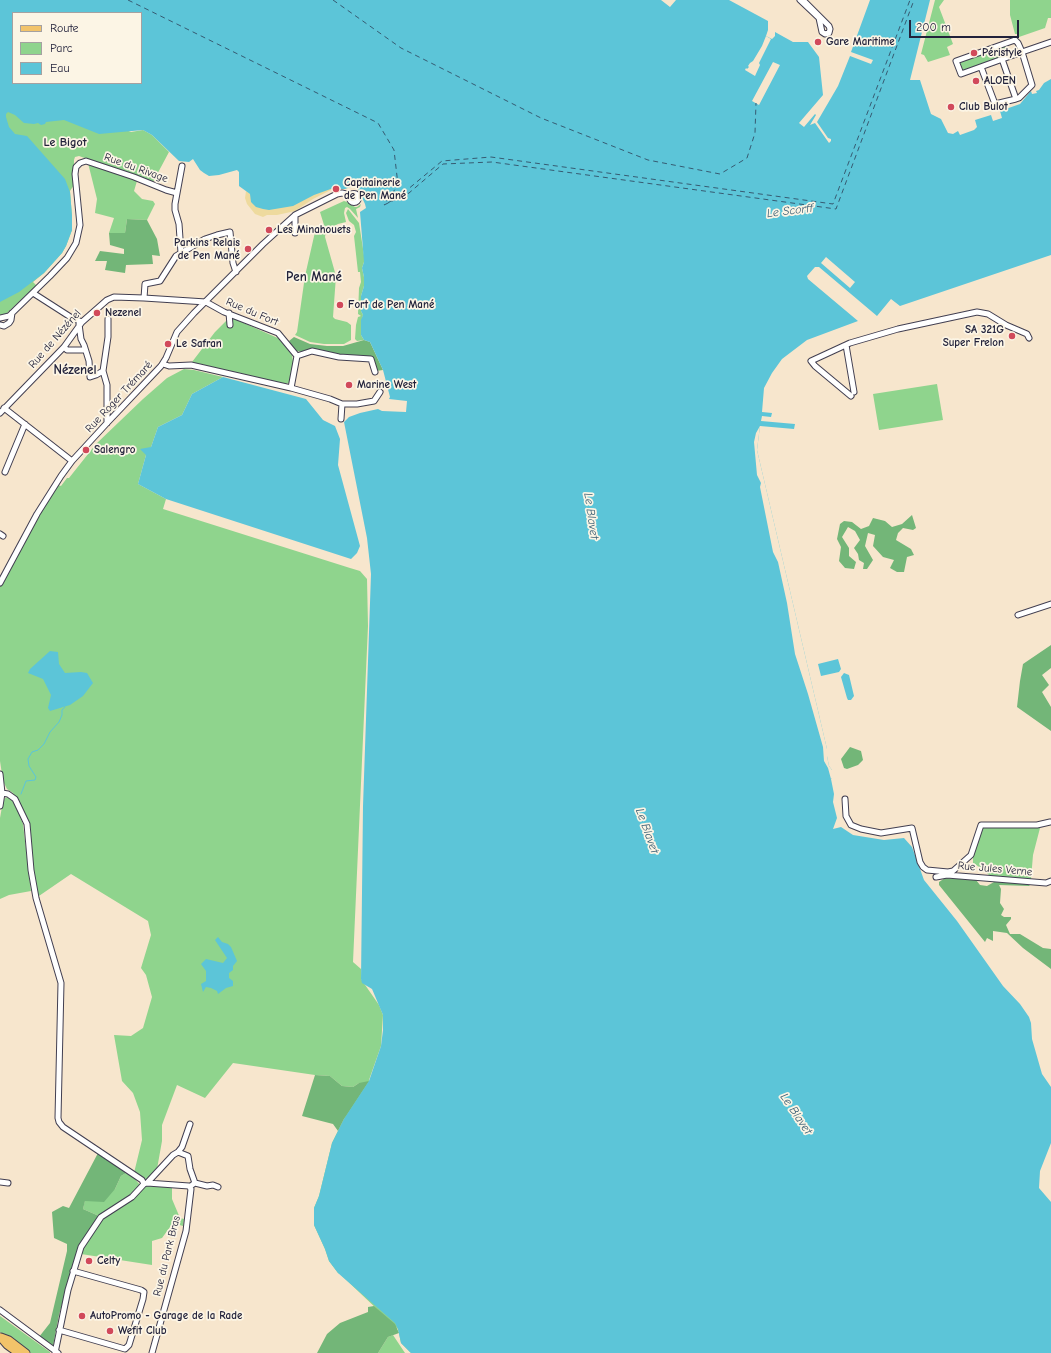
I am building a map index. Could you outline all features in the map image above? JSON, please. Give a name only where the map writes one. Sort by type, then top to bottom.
[{"type":"main road","points":[[0,1337],[7,1345],[18,1353]]},
{"type":"main road","points":[[0,1337],[9,1340],[26,1353]]},
{"type":"street","points":[[800,0],[819,18],[822,32],[825,34],[829,33],[829,26],[803,0]]},
{"type":"street","points":[[981,67],[994,104],[1019,98],[1032,85],[1022,52],[1015,40],[956,61],[961,74],[1002,59],[1022,52],[1051,42]]},
{"type":"street","points":[[1002,59],[1016,99]]},
{"type":"street","name":"Rue du Rivage","points":[[12,312],[33,294],[67,258],[76,242],[80,225],[75,174],[76,167],[80,163],[86,161],[177,193]]},
{"type":"street","points":[[182,166],[175,210],[179,224],[182,253]]},
{"type":"street","name":"Rue Roger Trémaré","points":[[0,583],[48,496],[72,461],[162,364],[177,332],[284,224],[295,215],[342,192],[350,195]]},
{"type":"street","points":[[295,215],[295,233]]},
{"type":"street","points":[[144,298],[145,284],[160,281],[176,256],[205,239],[230,232],[236,272]]},
{"type":"street","points":[[33,294],[80,323],[81,339],[89,361],[90,377],[103,371]]},
{"type":"street","name":"Rue de Nézénel","points":[[0,413],[64,347],[80,323],[107,300],[114,297],[206,302]]},
{"type":"street","name":"Rue du Fort","points":[[206,302],[278,333],[297,356]]},
{"type":"street","points":[[0,318],[8,316],[12,312]]},
{"type":"street","points":[[0,325],[4,326],[9,323],[12,312]]},
{"type":"street","points":[[846,345],[852,394],[810,361],[846,345],[898,329],[977,312],[988,314],[1006,325],[1027,334],[1029,338]]},
{"type":"street","points":[[229,313],[230,325]]},
{"type":"street","points":[[107,423],[107,384],[103,371],[108,337],[108,319]]},
{"type":"street","points":[[64,347],[67,350],[85,350]]},
{"type":"street","points":[[292,388],[297,356],[312,351],[339,357],[371,359],[375,372]]},
{"type":"street","points":[[162,364],[169,366],[191,366],[292,388],[342,404],[357,404],[374,401],[380,392]]},
{"type":"street","points":[[341,419],[342,404]]},
{"type":"street","points":[[4,408],[72,461]]},
{"type":"street","points":[[5,472],[25,424]]},
{"type":"street","points":[[1018,615],[1051,604]]},
{"type":"street","points":[[0,774],[2,793],[0,806]]},
{"type":"street","points":[[2,793],[8,794],[15,799],[27,824],[31,870],[36,898],[61,983],[59,1122],[63,1127],[142,1180],[145,1184],[213,1185],[218,1187]]},
{"type":"street","points":[[845,799],[846,816],[851,825],[861,829],[881,833],[912,828],[920,862],[926,870],[952,871],[972,855],[980,824],[1037,825],[1050,822]]},
{"type":"street","name":"Rue Jules Verne","points":[[936,877],[947,875],[1046,883],[1051,881]]},
{"type":"street","points":[[0,1310],[55,1352],[73,1271],[82,1247],[101,1217],[132,1197],[178,1152],[182,1147],[190,1124]]},
{"type":"street","name":"Rue du Park Bras","points":[[152,1353],[186,1231],[191,1194],[192,1185],[188,1156],[178,1152]]},
{"type":"street","points":[[0,1182],[8,1183]]},
{"type":"street","points":[[59,1330],[125,1350],[129,1345],[143,1299],[144,1292],[141,1290],[73,1271]]},
{"type":"street","points":[[0,1337],[5,1348],[14,1353]]},
{"type":"street","points":[[0,1337],[22,1353]]},
{"type":"green space","points":[[935,0],[944,0],[939,7],[953,44],[947,47],[950,55],[928,62],[924,55],[921,54]]},
{"type":"green space","points":[[1010,0],[1051,0],[1051,18],[1048,18],[1045,28],[1019,37],[1015,34],[1010,15]]},
{"type":"green space","points":[[1006,45],[1009,54],[962,71],[958,62]]},
{"type":"green space","points":[[12,83],[15,84],[131,132],[143,130],[152,135],[169,152],[153,182],[79,156],[75,157],[74,185],[70,191],[72,230],[66,246],[62,253],[44,273],[33,282],[37,286],[6,314],[0,316],[0,89]]},
{"type":"green space","points":[[88,163],[137,181],[134,191],[142,199],[153,201],[155,204],[147,220],[127,219],[125,233],[109,233],[114,218],[95,213],[97,199]]},
{"type":"green space","points":[[344,201],[355,207],[361,204],[360,207],[356,209],[358,218],[350,209],[347,207],[345,208],[344,213],[346,222],[326,230],[325,237],[336,276],[333,317],[351,325],[351,340],[344,344],[310,342],[295,335],[297,332],[305,276],[315,232],[324,225],[320,212]]},
{"type":"green space","points":[[348,209],[359,223],[364,255],[362,268],[364,286],[361,296],[361,311],[363,315],[361,335],[364,340],[357,341],[355,339],[356,325],[358,317],[361,316],[358,314],[359,288],[361,282],[360,272],[358,272],[354,236],[356,232],[354,225],[349,221],[346,213]]},
{"type":"green space","points":[[127,219],[147,220],[157,239],[160,256],[152,255],[153,264],[126,265],[125,273],[105,270],[107,261],[95,261],[100,251],[124,254],[124,249],[110,245],[109,233],[125,233]]},
{"type":"green space","points":[[230,317],[280,339],[292,355],[294,368],[291,381],[289,383],[285,384],[192,362],[215,332]]},
{"type":"green space","points":[[294,337],[310,344],[327,346],[343,346],[364,340],[370,342],[383,370],[376,371],[372,358],[295,351],[289,341]]},
{"type":"green space","points":[[184,369],[223,377],[192,394],[182,415],[158,427],[151,447],[146,455],[138,484],[166,499],[163,509],[360,571],[367,579],[368,626],[353,962],[361,969],[361,979],[379,1005],[383,1015],[381,1046],[369,1080],[411,1353],[401,1343],[398,1329],[338,1273],[329,1261],[314,1225],[314,1208],[319,1196],[332,1143],[359,1083],[353,1087],[342,1086],[330,1076],[233,1063],[205,1098],[177,1085],[162,1125],[162,1141],[157,1169],[147,1180],[134,1173],[142,1140],[140,1112],[133,1093],[122,1081],[114,1035],[131,1036],[143,1028],[152,997],[146,975],[141,968],[151,935],[148,921],[71,874],[36,898],[27,824],[13,793],[7,789],[3,781],[0,761],[0,586],[58,485],[61,486],[67,478],[69,478],[96,444],[143,399],[167,378]]},
{"type":"green space","points":[[937,384],[943,420],[879,430],[873,394]]},
{"type":"green space","points":[[912,515],[916,528],[913,530],[903,528],[898,533],[896,540],[911,549],[914,555],[907,557],[904,572],[897,572],[890,568],[894,560],[883,557],[873,546],[875,535],[868,533],[865,546],[873,560],[867,569],[863,569],[864,563],[859,560],[858,554],[854,548],[860,540],[855,531],[848,527],[842,537],[849,548],[849,556],[856,562],[854,569],[845,568],[839,561],[841,547],[837,539],[840,524],[844,521],[852,522],[861,529],[869,526],[873,518],[885,521],[892,527],[902,524]]},
{"type":"green space","points":[[1051,645],[1051,668],[1042,675],[1049,685],[1042,692],[1051,707],[1051,731],[1017,707],[1023,664]]},
{"type":"green space","points":[[850,747],[861,751],[863,760],[858,765],[847,769],[844,768],[841,759]]},
{"type":"green space","points":[[9,797],[14,801],[23,824],[31,891],[9,895],[0,899],[0,818],[3,801],[5,798]]},
{"type":"green space","points":[[981,826],[1040,828],[1033,855],[1031,879],[990,876],[973,863],[973,856]]},
{"type":"green space","points":[[945,878],[976,880],[980,885],[987,886],[994,882],[1027,883],[1030,886],[999,885],[1001,889],[1000,903],[1004,909],[1001,915],[1004,917],[1011,917],[1006,925],[1010,934],[1020,934],[1043,948],[1051,949],[1051,969],[1023,948],[1007,933],[993,931],[993,941],[987,938],[985,942],[939,885],[939,882]]},
{"type":"green space","points":[[315,1075],[330,1076],[342,1086],[353,1087],[359,1083],[369,1081],[344,1119],[338,1131],[333,1124],[302,1116]]},
{"type":"green space","points":[[98,1153],[126,1173],[121,1176],[115,1189],[104,1202],[85,1201],[83,1209],[99,1216],[82,1243],[71,1271],[59,1315],[53,1346],[39,1337],[50,1323],[67,1251],[67,1244],[54,1238],[52,1212],[63,1206],[69,1208]]},
{"type":"green space","points":[[126,1173],[135,1179],[140,1185],[129,1197],[99,1216],[83,1209],[85,1200],[115,1189],[121,1176]]},
{"type":"green space","points":[[145,1186],[172,1187],[172,1199],[180,1218],[184,1219],[183,1226],[173,1223],[162,1238],[152,1241],[152,1265],[81,1254],[85,1245],[102,1219],[124,1206]]},
{"type":"green space","points":[[374,1306],[395,1324],[399,1333],[388,1337],[378,1353],[317,1353],[327,1334],[340,1323],[368,1312],[368,1307]]},
{"type":"green space","points":[[0,1316],[50,1353],[31,1353],[0,1332]]},
{"type":"green space","points":[[393,1335],[405,1353],[378,1353],[388,1337]]},
{"type":"sand","points":[[356,185],[345,189],[341,189],[339,186],[313,199],[295,211],[277,215],[267,215],[263,217],[255,214],[247,204],[245,198],[246,191],[253,196],[315,186]]},
{"type":"water","points":[[0,0],[661,0],[670,7],[676,0],[729,0],[768,21],[766,36],[772,39],[775,36],[775,32],[793,42],[808,42],[819,57],[823,95],[799,123],[804,127],[815,114],[816,115],[810,125],[815,123],[829,143],[831,139],[828,138],[817,122],[838,86],[850,56],[871,64],[873,60],[851,52],[870,0],[930,0],[910,80],[920,80],[931,114],[941,119],[948,133],[953,134],[958,131],[960,135],[974,130],[977,127],[975,120],[991,115],[993,121],[1002,118],[1000,111],[1020,104],[1031,91],[1032,94],[1037,93],[1036,91],[1039,90],[1044,83],[1051,79],[1051,255],[900,306],[891,299],[877,316],[819,267],[815,267],[807,276],[808,279],[858,321],[807,340],[782,359],[764,388],[762,412],[772,413],[771,417],[762,416],[761,421],[795,424],[794,429],[760,426],[757,450],[827,749],[829,766],[832,770],[831,779],[834,794],[833,802],[837,818],[833,829],[841,827],[853,835],[884,840],[904,838],[912,847],[924,880],[957,921],[1003,986],[1020,1004],[1029,1017],[1031,1023],[1032,1039],[1042,1074],[1051,1087],[1051,1143],[1040,1171],[1039,1188],[1051,1202],[1051,1353],[411,1353],[401,1343],[395,1323],[338,1273],[329,1261],[314,1225],[314,1208],[319,1196],[332,1143],[344,1119],[369,1081],[381,1046],[383,1030],[383,1015],[372,989],[362,983],[361,979],[363,806],[371,574],[367,538],[344,422],[349,417],[378,409],[382,411],[406,412],[407,401],[389,399],[390,397],[383,370],[370,342],[364,340],[361,335],[361,320],[363,315],[361,311],[361,296],[364,286],[362,268],[364,262],[360,212],[366,208],[365,204],[356,185],[345,189],[341,189],[339,186],[314,195],[293,206],[269,210],[263,209],[256,207],[251,202],[250,194],[239,186],[239,172],[237,170],[209,176],[200,170],[193,159],[189,162],[179,161],[152,135],[143,130],[99,134],[64,120],[46,122],[45,124],[41,125],[38,123],[24,123],[15,115],[8,112],[6,117],[9,127],[15,134],[27,136],[65,179],[70,192],[72,216],[72,230],[62,253],[44,273],[19,292],[0,302]]},
{"type":"water","points":[[223,377],[306,399],[323,420],[335,426],[340,439],[338,465],[360,546],[357,553],[351,559],[166,499],[138,484],[146,455],[140,449],[151,447],[158,427],[182,415],[192,394]]},
{"type":"water","points":[[50,651],[58,652],[59,664],[65,673],[87,673],[93,683],[83,696],[70,705],[50,711],[48,708],[51,695],[43,679],[28,673],[30,669]]},
{"type":"water","points":[[838,659],[841,669],[839,672],[821,676],[818,664]]},
{"type":"water","points":[[844,673],[849,675],[854,696],[851,700],[848,700],[847,698],[841,677]]},
{"type":"water","points":[[218,937],[222,942],[231,947],[237,961],[233,966],[233,970],[229,973],[229,978],[233,981],[233,986],[226,988],[218,994],[217,991],[206,987],[203,992],[201,984],[206,981],[206,971],[201,964],[206,959],[223,963],[227,958],[215,940]]},
{"type":"pier","points":[[766,36],[771,39],[759,63],[760,65],[755,76],[745,70],[753,61]]},
{"type":"pier","points":[[773,62],[780,65],[759,105],[752,101]]},
{"type":"pier","points":[[826,257],[855,282],[850,288],[821,263]]},
{"type":"pier","points":[[760,426],[757,450],[827,749],[829,766],[832,770],[831,779],[824,761],[823,747],[795,654],[787,603],[778,562],[773,552],[760,487],[761,483],[757,475],[754,442],[756,433]]},
{"type":"waterway","points":[[21,794],[26,781],[35,780],[36,777],[29,766],[28,759],[32,752],[38,750],[44,744],[50,732],[59,722],[62,715],[62,710],[65,707]]},
{"type":"ferry route","points":[[128,0],[378,123],[394,150],[398,185],[384,205],[409,193],[443,164],[492,162],[836,209],[914,0]]},
{"type":"ferry route","points":[[333,0],[401,48],[541,118],[648,160],[720,174],[747,158],[755,133],[756,103]]},
{"type":"ferry route","points":[[388,203],[407,190],[442,161],[491,157],[833,204],[910,0]]},
{"type":"place","name":"Gare Maritime","points":[[818,42]]},
{"type":"place","name":"Péristyle","points":[[974,53]]},
{"type":"place","name":"ALOEN","points":[[976,81]]},
{"type":"place","name":"Club Bulot","points":[[951,107]]},
{"type":"place","name":"Capitainerie de Pen Mané","points":[[336,189]]},
{"type":"place","name":"Les Minahouets","points":[[269,230]]},
{"type":"place","name":"Parkins Relais de Pen Mané","points":[[248,249]]},
{"type":"place","name":"Fort de Pen Mané","points":[[340,305]]},
{"type":"place","name":"Nezenel","points":[[97,313]]},
{"type":"place","name":"SA 321G Super Frelon","points":[[1012,336]]},
{"type":"place","name":"Le Safran","points":[[168,344]]},
{"type":"place","name":"Marine West","points":[[349,385]]},
{"type":"place","name":"Salengro","points":[[86,450]]},
{"type":"place","name":"Celty","points":[[89,1261]]},
{"type":"place","name":"AutoPromo - Garage de la Rade","points":[[82,1316]]},
{"type":"place","name":"Wefit Club","points":[[110,1331]]},
{"type":"district","name":"Le Bigot","points":[[65,143]]},
{"type":"district","name":"Pen Mané","points":[[314,277]]},
{"type":"district","name":"Nézenel","points":[[75,370]]},
{"type":"water label","name":"Le Scorff","points":[[790,211]]},
{"type":"water label","name":"Le Blavet","points":[[591,516]]},
{"type":"water label","name":"Le Blavet","points":[[647,831]]},
{"type":"water label","name":"Le Blavet","points":[[796,1114]]}]
